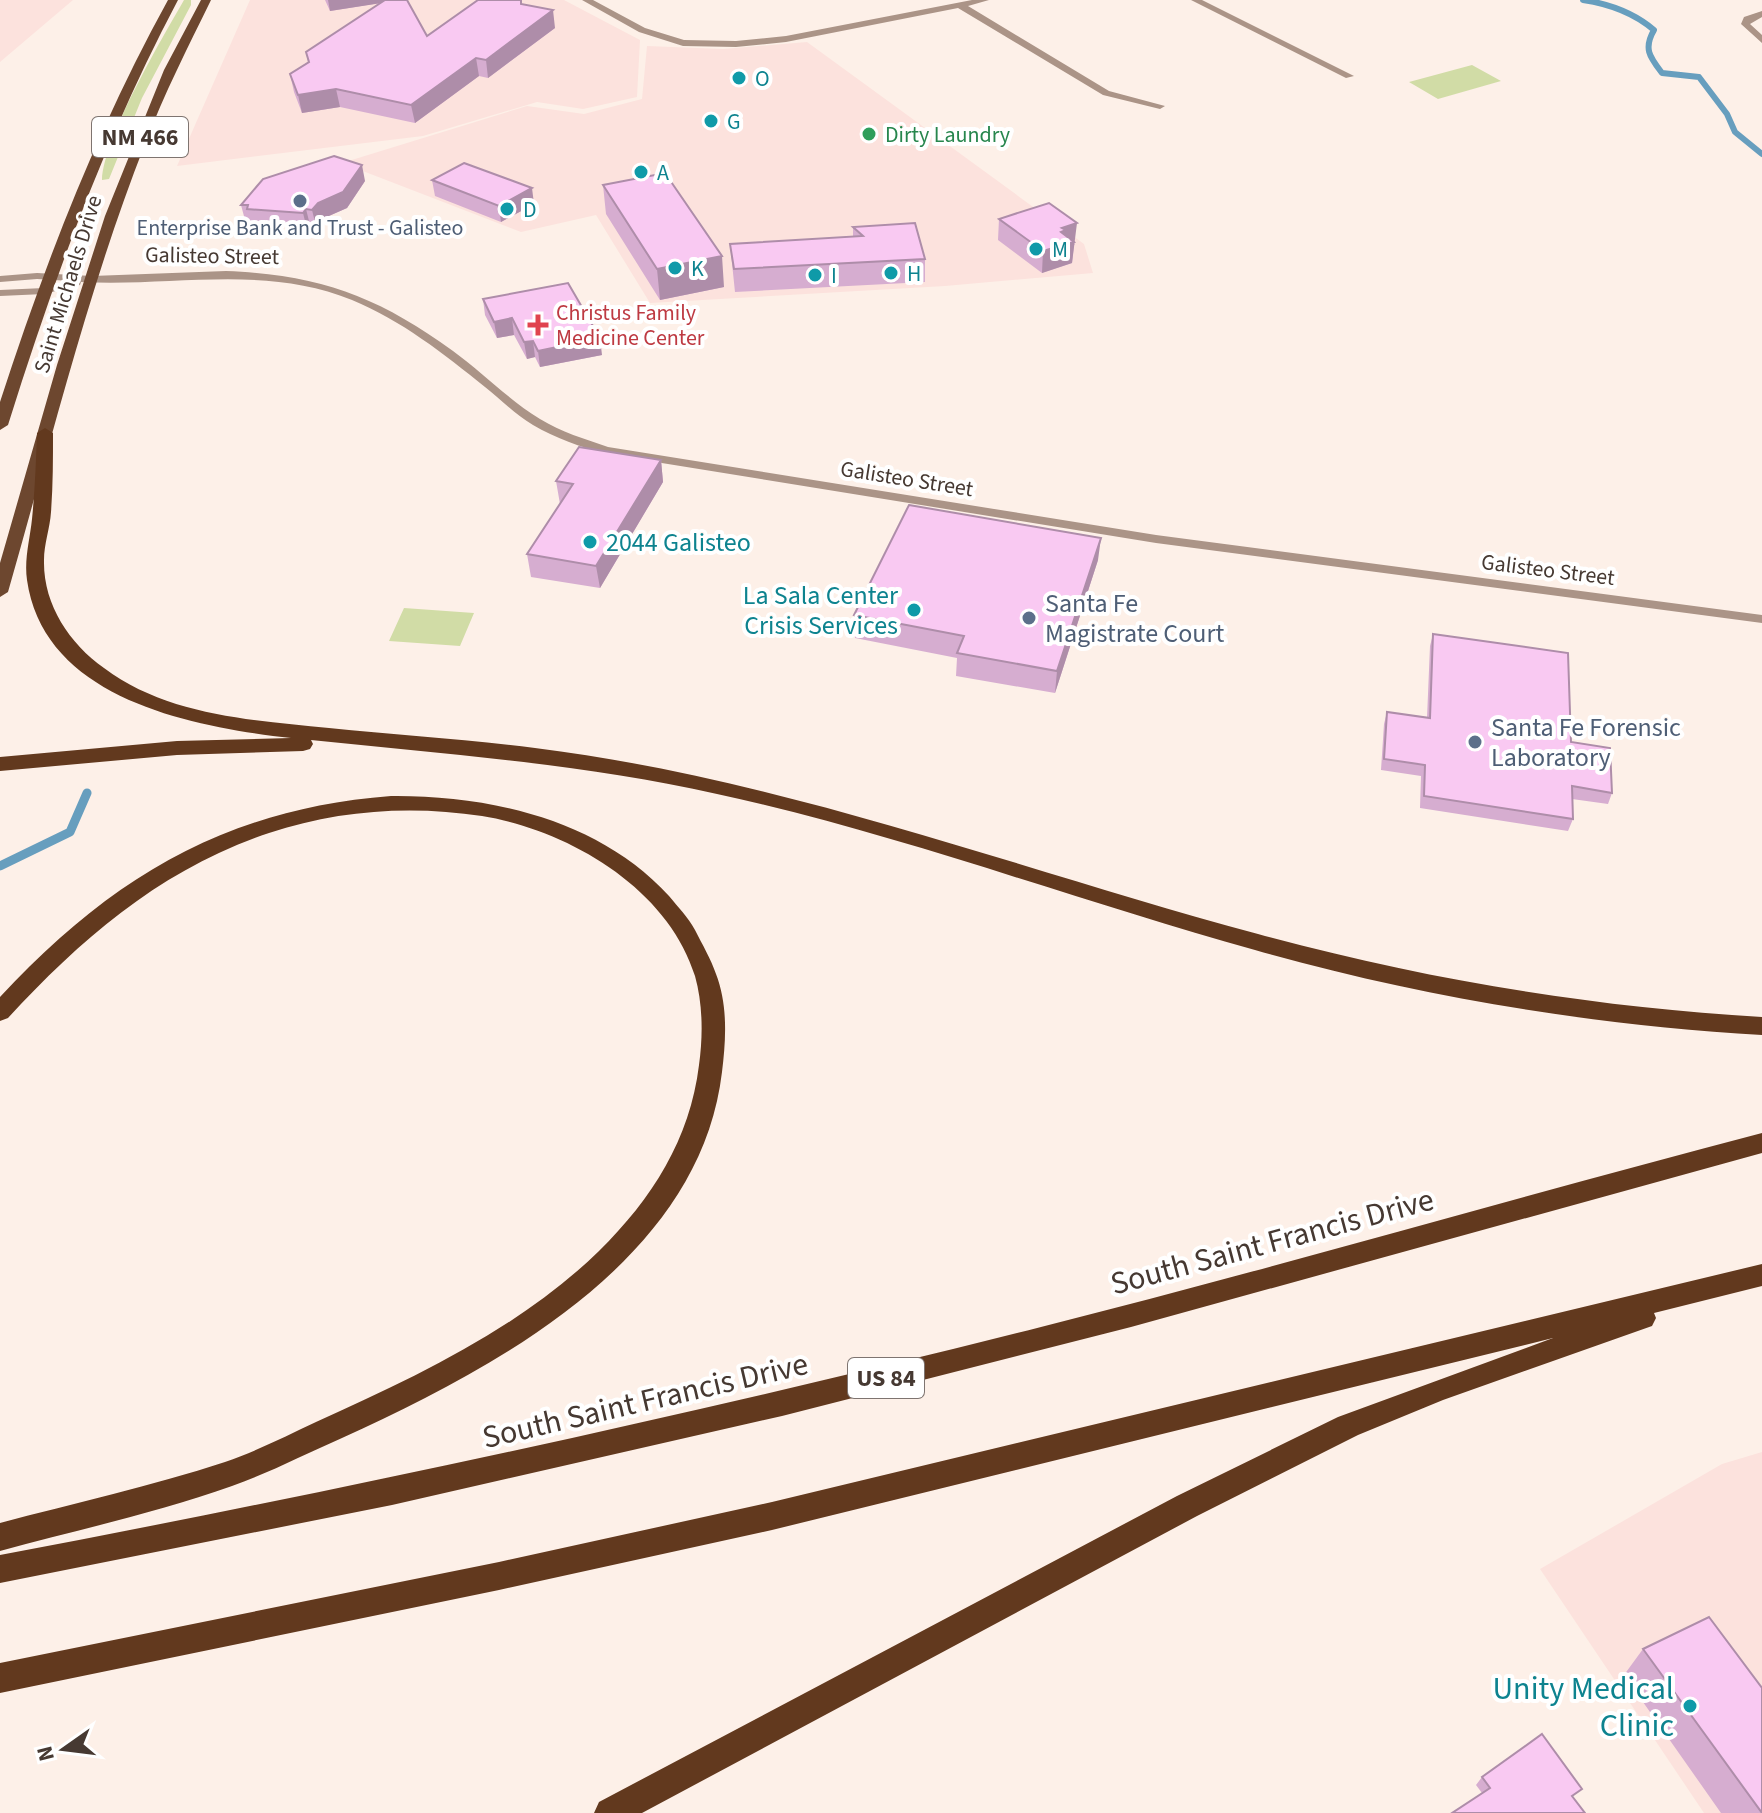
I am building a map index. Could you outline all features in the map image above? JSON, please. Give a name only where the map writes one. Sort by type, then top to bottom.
[{"type":"highway","points":[[45,433],[41,525],[34,566],[44,609],[79,657],[103,677],[132,694],[197,716],[238,725],[570,758],[734,791],[818,811],[1254,942],[1411,982],[1604,1012],[1762,1026]]},
{"type":"highway","points":[[0,764],[226,745],[380,741]]},
{"type":"highway","points":[[0,1012],[48,960],[89,922],[174,865],[252,833],[301,818],[383,803],[426,803],[490,810],[559,829],[608,854],[655,891],[676,916],[706,973],[712,999],[716,1049],[704,1110],[693,1141],[662,1195],[590,1277],[535,1320],[449,1373],[380,1408],[234,1472],[139,1501],[0,1537]]},
{"type":"highway","name":"South Saint Francis Drive","points":[[0,1569],[336,1506],[706,1422],[1058,1335],[1762,1143]]},
{"type":"highway","points":[[0,1678],[499,1576],[772,1516],[1760,1276]]},
{"type":"highway","points":[[610,1813],[1187,1506],[1348,1426],[1438,1390],[1760,1276]]},
{"type":"main road","name":"Saint Michaels Drive","points":[[0,425],[78,193],[111,115],[173,0]]},
{"type":"main road","name":"Saint Michaels Drive","points":[[0,592],[111,212],[145,124],[206,0]]},
{"type":"street","points":[[586,0],[642,30],[683,43],[736,44],[786,39],[985,0]]},
{"type":"street","points":[[1195,0],[1349,76]]},
{"type":"street","points":[[960,5],[1106,93],[1160,106]]},
{"type":"street","points":[[1762,14],[1747,19],[1745,24],[1762,40]]},
{"type":"street","name":"Galisteo Street","points":[[0,293],[46,283],[89,279],[259,274],[292,278],[354,297],[387,312],[533,420],[585,444],[631,456],[1156,539],[1762,619]]},
{"type":"street","name":"Galisteo Street","points":[[0,279],[46,283]]},
{"type":"shaded area","points":[[0,0],[73,0],[0,62]]},
{"type":"shaded area","points":[[250,0],[564,0],[640,40],[637,97],[583,109],[537,102],[423,136],[177,166]]},
{"type":"shaded area","points":[[807,42],[1084,244],[1093,273],[945,286],[650,303],[596,215],[521,232],[342,163],[527,106],[584,114],[642,99],[647,46],[723,49]]},
{"type":"shaded area","points":[[1762,1452],[1762,1813],[1704,1813],[1540,1569],[1722,1464]]},
{"type":"green space","points":[[184,0],[191,0],[191,5],[142,98],[109,179],[102,180],[112,139],[148,63]]},
{"type":"green space","points":[[1472,65],[1501,81],[1438,99],[1409,82]]},
{"type":"green space","points":[[404,608],[474,613],[460,646],[389,641]]},
{"type":"building","points":[[385,0],[407,0],[427,36],[478,0],[521,0],[521,4],[553,10],[486,60],[476,58],[411,105],[336,89],[298,95],[290,74],[309,62],[306,52]]},
{"type":"building","points":[[334,156],[362,165],[343,192],[318,203],[312,210],[306,209],[303,213],[247,209],[248,205],[241,205],[263,179]]},
{"type":"building","points":[[464,163],[532,188],[499,206],[432,180]]},
{"type":"building","points":[[665,173],[722,256],[657,269],[603,185]]},
{"type":"building","points":[[1049,203],[1077,223],[1062,228],[1066,230],[1061,232],[1074,242],[1043,251],[999,219]]},
{"type":"building","points":[[915,223],[925,259],[734,269],[730,244],[863,236],[853,227]]},
{"type":"building","name":"Christus Family Medicine Center","points":[[568,283],[600,338],[538,351],[533,341],[524,342],[512,318],[494,322],[483,299]]},
{"type":"building","name":"2044 Galisteo","points":[[579,447],[661,460],[596,566],[527,554],[573,484],[556,481]]},
{"type":"building","points":[[909,505],[1101,538],[1057,671],[957,653],[964,636],[854,615]]},
{"type":"building","name":"Santa Fe Forensic Laboratory","points":[[1433,634],[1568,653],[1571,742],[1610,748],[1612,793],[1572,786],[1573,819],[1424,796],[1425,765],[1384,759],[1387,712],[1430,718]]},
{"type":"building","points":[[1709,1617],[1762,1688],[1762,1813],[1643,1649]]},
{"type":"building","points":[[1542,1734],[1582,1789],[1572,1796],[1585,1813],[1452,1813],[1490,1788],[1482,1777]]},
{"type":"waterway","points":[[1583,0],[1621,10],[1654,30],[1649,53],[1662,73],[1699,77],[1727,114],[1735,132],[1762,154]]},
{"type":"waterway","points":[[0,866],[70,832],[87,793]]},
{"type":"place","name":"O","points":[[739,78]]},
{"type":"place","name":"G","points":[[711,121]]},
{"type":"place","name":"Dirty Laundry","points":[[869,134]]},
{"type":"place","name":"A","points":[[641,172]]},
{"type":"place","name":"Enterprise Bank and Trust - Galisteo","points":[[300,201]]},
{"type":"place","name":"D","points":[[507,209]]},
{"type":"place","name":"M","points":[[1036,249]]},
{"type":"place","name":"K","points":[[675,268]]},
{"type":"place","name":"H","points":[[891,273]]},
{"type":"place","name":"I","points":[[815,275]]},
{"type":"place","name":"Christus Family Medicine Center","points":[[538,325]]},
{"type":"place","name":"2044 Galisteo","points":[[590,542]]},
{"type":"place","name":"La Sala Center Crisis Services","points":[[914,610]]},
{"type":"place","name":"Santa Fe Magistrate Court","points":[[1029,618]]},
{"type":"place","name":"Santa Fe Forensic Laboratory","points":[[1475,742]]},
{"type":"place","name":"Unity Medical Clinic","points":[[1690,1706]]}]
